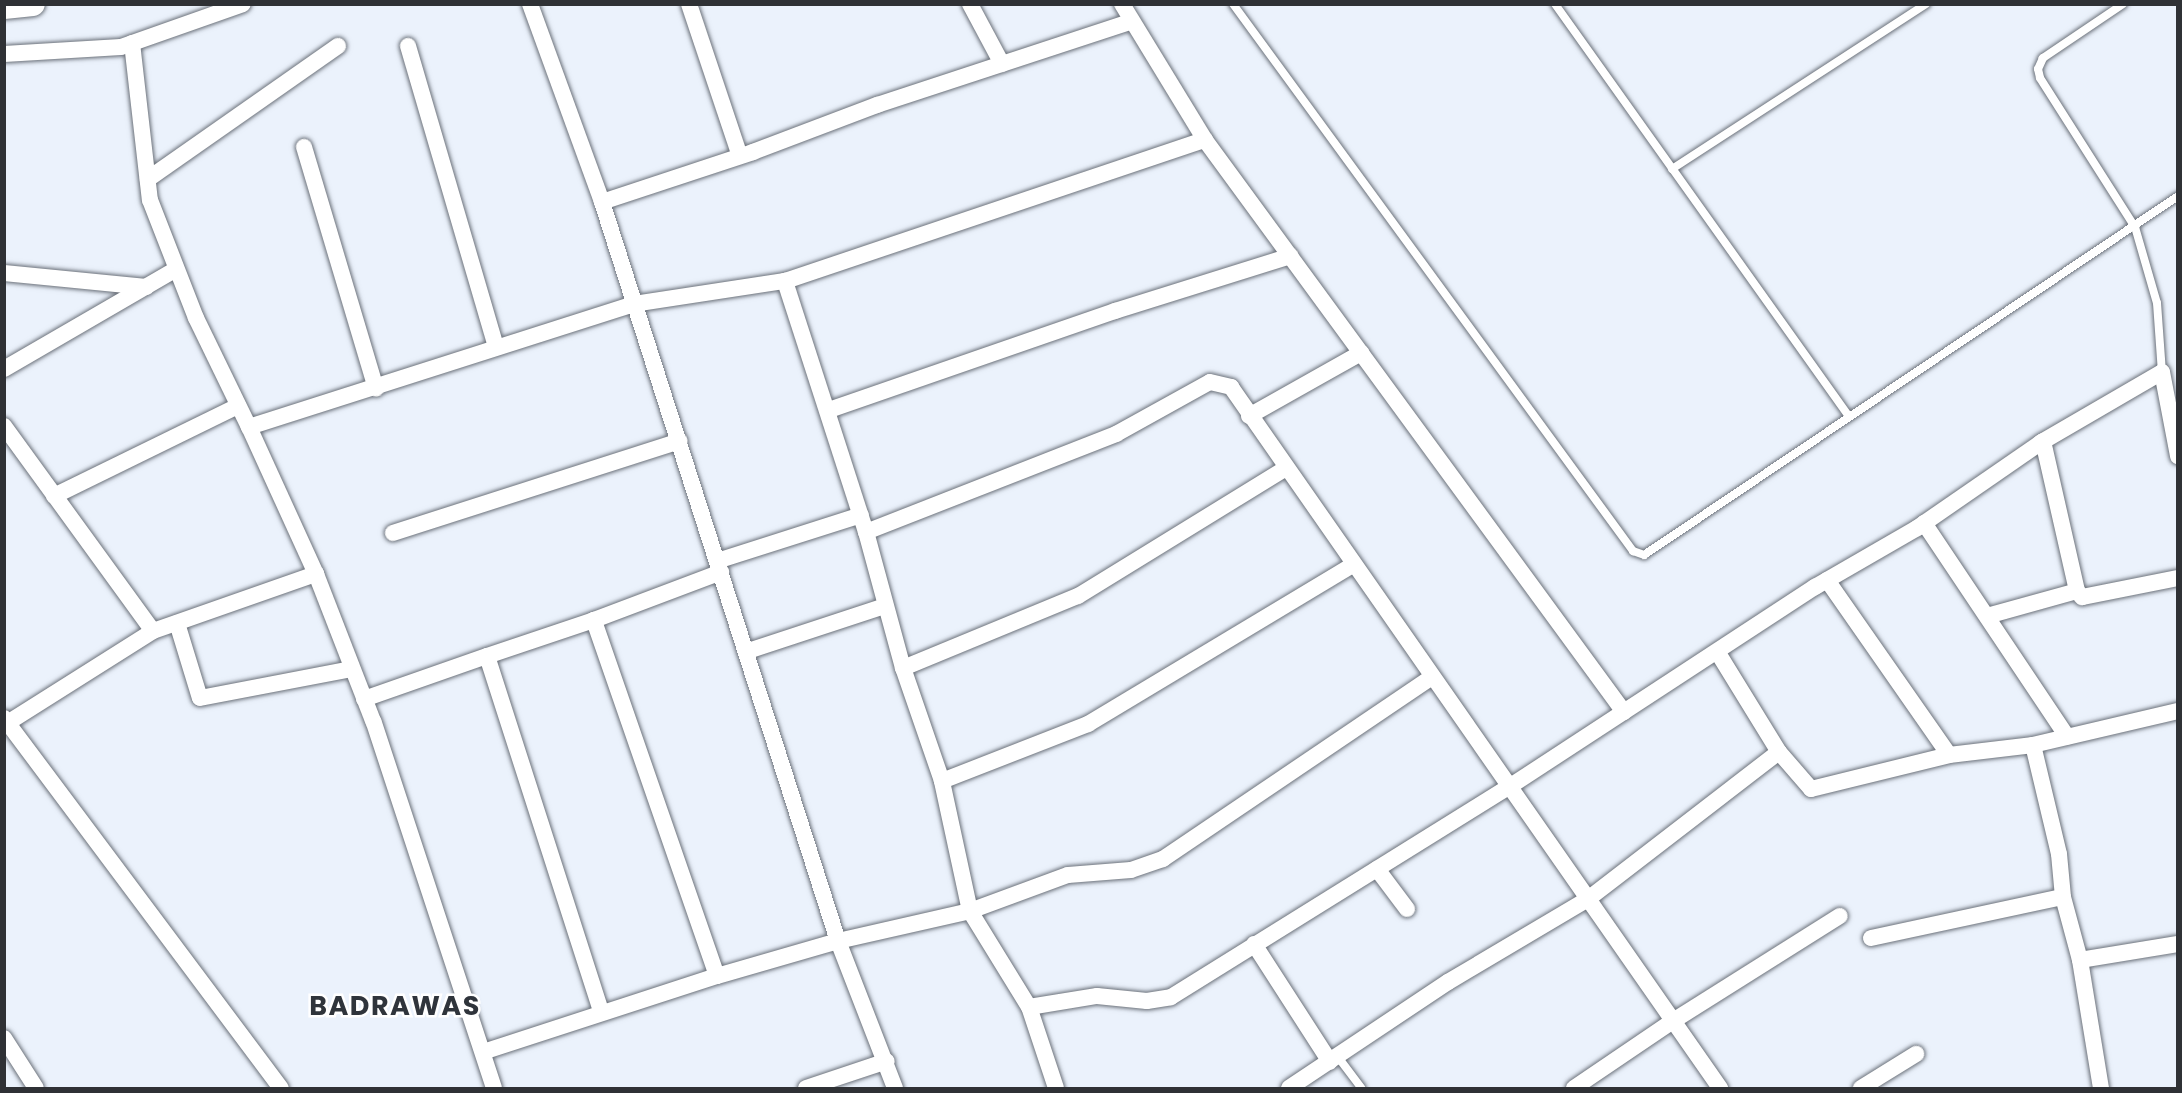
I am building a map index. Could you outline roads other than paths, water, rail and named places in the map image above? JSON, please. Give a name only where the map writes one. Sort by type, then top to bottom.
[{"type":"street","points":[[4,7],[33,4]]},
{"type":"street","points":[[4,54],[132,43],[243,4]]},
{"type":"street","points":[[530,4],[602,202],[748,651],[838,941],[887,1061],[896,1089]]},
{"type":"street","points":[[689,4],[740,156]]},
{"type":"street","points":[[970,4],[1002,64]]},
{"type":"street","points":[[1122,4],[1205,140],[1624,712]]},
{"type":"street","points":[[602,202],[740,156],[877,105],[1132,21]]},
{"type":"street","points":[[132,43],[150,200],[175,270],[316,574],[364,699],[494,1089]]},
{"type":"street","points":[[148,179],[338,46]]},
{"type":"street","points":[[408,46],[496,347]]},
{"type":"street","points":[[249,427],[634,304],[784,281],[1205,140]]},
{"type":"street","points":[[304,147],[376,388]]},
{"type":"street","points":[[829,410],[1115,311],[1291,256]]},
{"type":"street","points":[[4,369],[175,270]]},
{"type":"street","points":[[4,273],[146,287]]},
{"type":"street","points":[[784,281],[829,410],[866,532],[903,668],[942,781],[970,910],[1029,1007],[1056,1089]]},
{"type":"street","points":[[1249,416],[1362,353]]},
{"type":"street","points":[[1029,1007],[1097,996],[1147,1001],[1171,997],[1509,787],[1827,580],[1924,523],[2043,441],[2162,372],[2178,456]]},
{"type":"street","points":[[866,532],[1116,434],[1210,382],[1231,387],[1249,416],[1720,1089]]},
{"type":"street","points":[[54,496],[238,406]]},
{"type":"street","points":[[4,426],[153,632]]},
{"type":"street","points":[[393,533],[680,441]]},
{"type":"street","points":[[2043,441],[2077,591],[2082,597],[2178,578]]},
{"type":"street","points":[[903,668],[1078,596],[1286,468]]},
{"type":"street","points":[[364,699],[594,620],[719,566],[861,515]]},
{"type":"street","points":[[1924,523],[2067,737]]},
{"type":"street","points":[[942,781],[1088,724],[1353,565]]},
{"type":"street","points":[[281,1089],[7,720],[153,632],[316,574]]},
{"type":"street","points":[[1827,580],[1949,754]]},
{"type":"street","points":[[1987,616],[2077,591]]},
{"type":"street","points":[[748,651],[885,606]]},
{"type":"street","points":[[594,620],[717,976]]},
{"type":"street","points":[[177,623],[200,698],[352,669]]},
{"type":"street","points":[[1718,653],[1779,752],[1811,789],[1949,754],[2033,745],[2178,711]]},
{"type":"street","points":[[487,656],[601,1011]]},
{"type":"street","points":[[483,1052],[601,1011],[717,976],[838,941],[970,910],[1068,875],[1131,870],[1163,859],[1432,677]]},
{"type":"street","points":[[2033,745],[2059,854],[2063,897],[2080,960],[2101,1089]]},
{"type":"street","points":[[1289,1089],[1448,982],[1588,899],[1779,752]]},
{"type":"street","points":[[1377,869],[1407,909]]},
{"type":"street","points":[[1871,938],[2063,897]]},
{"type":"street","points":[[1574,1089],[1673,1021],[1840,916]]},
{"type":"street","points":[[1254,944],[1334,1060]]},
{"type":"street","points":[[2080,960],[2178,944]]},
{"type":"street","points":[[4,1038],[36,1089]]},
{"type":"street","points":[[1861,1089],[1916,1054]]},
{"type":"street","points":[[806,1089],[887,1061]]},
{"type":"lane","points":[[1233,4],[1633,551],[1644,555],[1654,551],[1848,415],[2135,227],[2178,196]]},
{"type":"lane","points":[[1555,4],[1848,415]]},
{"type":"lane","points":[[1672,169],[1926,4]]},
{"type":"lane","points":[[2123,4],[2043,58],[2038,69],[2040,78],[2135,227],[2157,303],[2162,372]]},
{"type":"lane","points":[[1334,1060],[1361,1089]]},
{"type":"district","name":"BADRAWAS","points":[[395,1006]]}]
